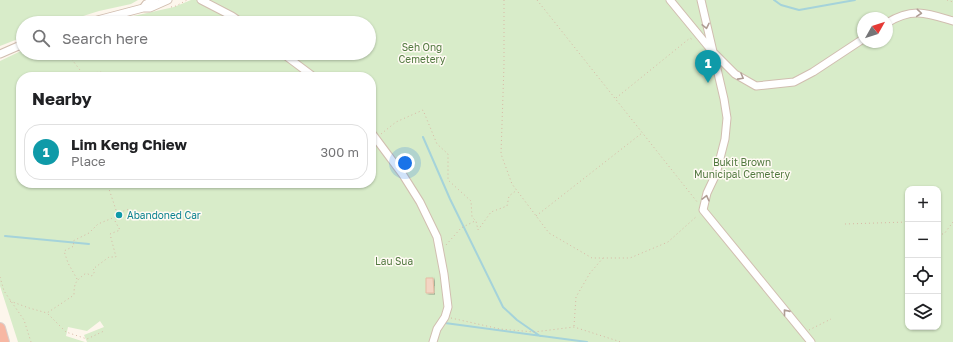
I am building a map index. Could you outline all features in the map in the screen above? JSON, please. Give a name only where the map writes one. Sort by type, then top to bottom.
[{"type":"highway","points":[[0,328],[4,342]]},
{"type":"street","points":[[143,8],[155,0]]},
{"type":"street","points":[[113,16],[143,8],[150,8],[168,0]]},
{"type":"street","points":[[201,0],[232,16]]},
{"type":"street","points":[[670,0],[712,51],[735,74],[756,86],[794,82],[813,72],[857,43]]},
{"type":"street","points":[[701,0],[727,118],[725,139],[716,174],[707,193],[703,210],[811,342]]},
{"type":"street","points":[[893,20],[906,13],[918,12],[953,21]]},
{"type":"street","points":[[0,54],[16,47]]},
{"type":"street","points":[[291,60],[307,72]]},
{"type":"street","points":[[376,138],[403,175],[420,202],[437,237],[448,307],[445,317],[437,329],[433,342]]},
{"type":"path","points":[[504,0],[504,65],[501,154],[512,184],[549,233],[592,258],[630,258],[668,242],[703,210],[643,132],[537,0]]},
{"type":"path","points":[[947,0],[953,2]]},
{"type":"path","points":[[615,98],[690,38],[696,41]]},
{"type":"path","points":[[72,60],[81,72]]},
{"type":"path","points":[[376,138],[396,122],[423,110],[437,144],[448,154],[448,180],[471,200],[472,217],[476,221],[478,230],[491,212],[507,206],[509,196],[517,190]]},
{"type":"path","points":[[536,216],[643,132]]},
{"type":"path","points":[[47,313],[74,295],[74,285],[77,280],[86,273],[92,276],[95,271],[93,269],[110,257],[116,256],[110,234],[120,230],[115,221],[117,213],[109,188]]},
{"type":"path","points":[[117,213],[130,209]]},
{"type":"path","points":[[77,280],[68,263],[64,251],[74,246],[73,241],[89,233],[98,224],[116,217]]},
{"type":"path","points":[[440,251],[461,228],[476,221]]},
{"type":"path","points":[[845,224],[905,222]]},
{"type":"path","points":[[941,234],[944,234],[953,222]]},
{"type":"path","points":[[574,326],[576,297],[590,273],[603,258]]},
{"type":"path","points":[[0,277],[4,292],[24,320],[31,342]]},
{"type":"path","points":[[10,301],[47,313],[66,332],[87,339],[104,331]]},
{"type":"path","points":[[445,317],[500,329],[534,332],[574,326],[621,342]]},
{"type":"path","points":[[803,333],[831,318]]},
{"type":"green space","points":[[0,0],[138,0],[131,4],[83,16],[16,16],[16,40],[0,46]]},
{"type":"green space","points":[[191,0],[953,0],[953,342],[87,342],[84,335],[104,327],[100,321],[87,331],[68,327],[66,336],[85,342],[18,342],[0,286],[0,61],[16,53],[16,60],[376,60],[376,16],[134,16],[174,7]]},
{"type":"building","points":[[426,278],[433,278],[434,293],[426,293]]},
{"type":"waterway","points":[[774,0],[781,5],[799,10],[855,0]]},
{"type":"waterway","points":[[423,137],[450,199],[503,307],[517,320],[540,336]]},
{"type":"waterway","points":[[5,236],[89,244]]},
{"type":"waterway","points":[[445,323],[587,342]]},
{"type":"place","name":"Lim Keng Chiew","points":[[708,83]]},
{"type":"place","name":"Abandoned Car","points":[[119,215]]},
{"type":"park label","name":"Seh Ong Cemetery","points":[[422,52]]},
{"type":"park label","name":"Bukit Brown Municipal Cemetery","points":[[742,168]]},
{"type":"park label","name":"Lau Sua","points":[[394,261]]}]
